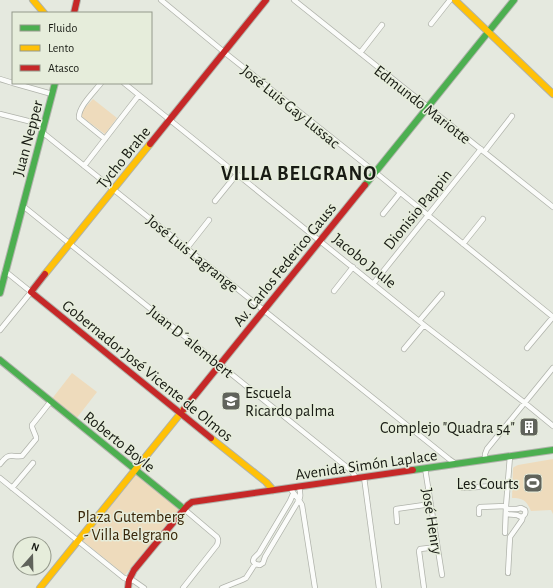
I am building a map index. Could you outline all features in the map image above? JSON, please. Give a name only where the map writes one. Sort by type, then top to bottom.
[{"type":"main road","points":[[33,0],[43,12]]},
{"type":"main road","points":[[74,12],[77,0]]},
{"type":"main road","name":"Tycho Brahe","points":[[31,292],[266,0]]},
{"type":"main road","points":[[455,0],[553,94]]},
{"type":"main road","name":"Av. Carlos Federico Gauss","points":[[40,588],[514,0]]},
{"type":"main road","name":"Juan Nepper","points":[[0,293],[55,84]]},
{"type":"main road","name":"Gobernador José Vicente de Olmos","points":[[31,292],[266,482],[273,490]]},
{"type":"main road","name":"Roberto Boyle","points":[[0,360],[184,509]]},
{"type":"main road","name":"Avenida Simón Laplace","points":[[184,509],[194,502],[273,490],[292,491],[300,486],[553,450]]},
{"type":"main road","points":[[128,588],[129,580],[134,570],[184,509]]},
{"type":"street","name":"José Luis Gay Lussac","points":[[161,0],[553,317]]},
{"type":"street","name":"Edmundo Mariotte","points":[[294,0],[553,208]]},
{"type":"street","points":[[432,24],[450,0]]},
{"type":"street","points":[[360,53],[382,25]]},
{"type":"street","points":[[0,79],[12,83]]},
{"type":"street","points":[[17,84],[52,94]]},
{"type":"street","points":[[100,84],[81,108],[79,118],[105,139]]},
{"type":"street","name":"Jacobo Joule","points":[[125,84],[424,325],[553,426]]},
{"type":"street","points":[[84,166],[139,95]]},
{"type":"street","points":[[0,114],[43,129]]},
{"type":"street","name":"Dionisio Pappin","points":[[374,284],[428,216],[512,116]]},
{"type":"street","name":"José Luis Lagrange","points":[[43,129],[84,166],[456,464]]},
{"type":"street","points":[[215,201],[237,174]]},
{"type":"street","points":[[383,214],[400,193]]},
{"type":"street","name":"Juan D´alembert","points":[[23,206],[348,468],[356,478]]},
{"type":"street","points":[[463,244],[483,219]]},
{"type":"street","points":[[187,248],[209,220]]},
{"type":"street","points":[[334,291],[352,267]]},
{"type":"street","name":"Gobernador José Vicente de Olmos","points":[[6,271],[31,292]]},
{"type":"street","name":"Tycho Brahe","points":[[0,330],[31,292]]},
{"type":"street","points":[[419,321],[442,294]]},
{"type":"street","points":[[527,348],[553,317]]},
{"type":"street","points":[[404,349],[424,325]]},
{"type":"street","points":[[485,460],[487,449],[553,368]]},
{"type":"street","points":[[0,464],[9,455],[22,456],[36,438],[32,427],[33,422],[51,401]]},
{"type":"street","points":[[505,533],[510,456]]},
{"type":"street","points":[[12,488],[33,463]]},
{"type":"street","name":"José Henry","points":[[425,468],[442,575]]},
{"type":"street","points":[[364,477],[379,588]]},
{"type":"street","points":[[0,478],[124,578],[134,581],[144,588]]},
{"type":"street","points":[[463,488],[509,485]]},
{"type":"street","points":[[255,564],[258,565],[263,563],[265,557],[301,496],[300,486]]},
{"type":"street","points":[[292,491],[302,505],[315,588]]},
{"type":"street","points":[[222,588],[246,578],[255,564],[253,561],[254,558],[259,553],[290,501],[292,491]]},
{"type":"street","points":[[397,522],[396,509],[431,504]]},
{"type":"street","points":[[479,514],[480,507],[506,510],[523,508],[525,511],[522,520],[510,537],[508,573]]},
{"type":"street","name":"Roberto Boyle","points":[[183,588],[217,545],[218,539],[184,509]]},
{"type":"street","points":[[506,510],[523,516]]},
{"type":"street","points":[[424,588],[419,551],[420,549],[437,547]]},
{"type":"green space","points":[[93,99],[117,118],[105,134],[82,117],[82,111]]},
{"type":"green space","points":[[72,373],[97,392],[76,419],[51,400]]},
{"type":"green space","name":"Les Courts","points":[[553,459],[553,514],[551,510],[531,511],[524,500],[512,498],[514,467]]},
{"type":"green space","name":"Plaza Gutemberg - Villa Belgrano","points":[[136,475],[179,509],[125,575],[83,541]]},
{"type":"traffic: fast","points":[[365,185],[514,0]]},
{"type":"traffic: fast","points":[[0,293],[55,84]]},
{"type":"traffic: fast","points":[[0,360],[184,509]]},
{"type":"traffic: fast","points":[[413,470],[553,450]]},
{"type":"traffic: slow","points":[[33,0],[43,12]]},
{"type":"traffic: slow","points":[[455,0],[553,94]]},
{"type":"traffic: slow","points":[[45,274],[150,144]]},
{"type":"traffic: slow","points":[[40,588],[184,409]]},
{"type":"traffic: slow","points":[[211,438],[266,482],[273,490]]},
{"type":"traffic: jam","points":[[74,12],[77,0]]},
{"type":"traffic: jam","points":[[150,144],[266,0]]},
{"type":"traffic: jam","points":[[184,409],[365,185]]},
{"type":"traffic: jam","points":[[45,274],[31,292],[211,438]]},
{"type":"traffic: jam","points":[[128,588],[129,580],[134,570],[181,513],[192,502],[413,470]]},
{"type":"place","name":"Escuela Ricardo palma","points":[[231,401]]},
{"type":"place","name":"Complejo \"Quadra 54\"","points":[[529,427]]},
{"type":"place","name":"Les Courts","points":[[533,483]]},
{"type":"district","name":"VILLA BELGRANO","points":[[299,173]]}]
